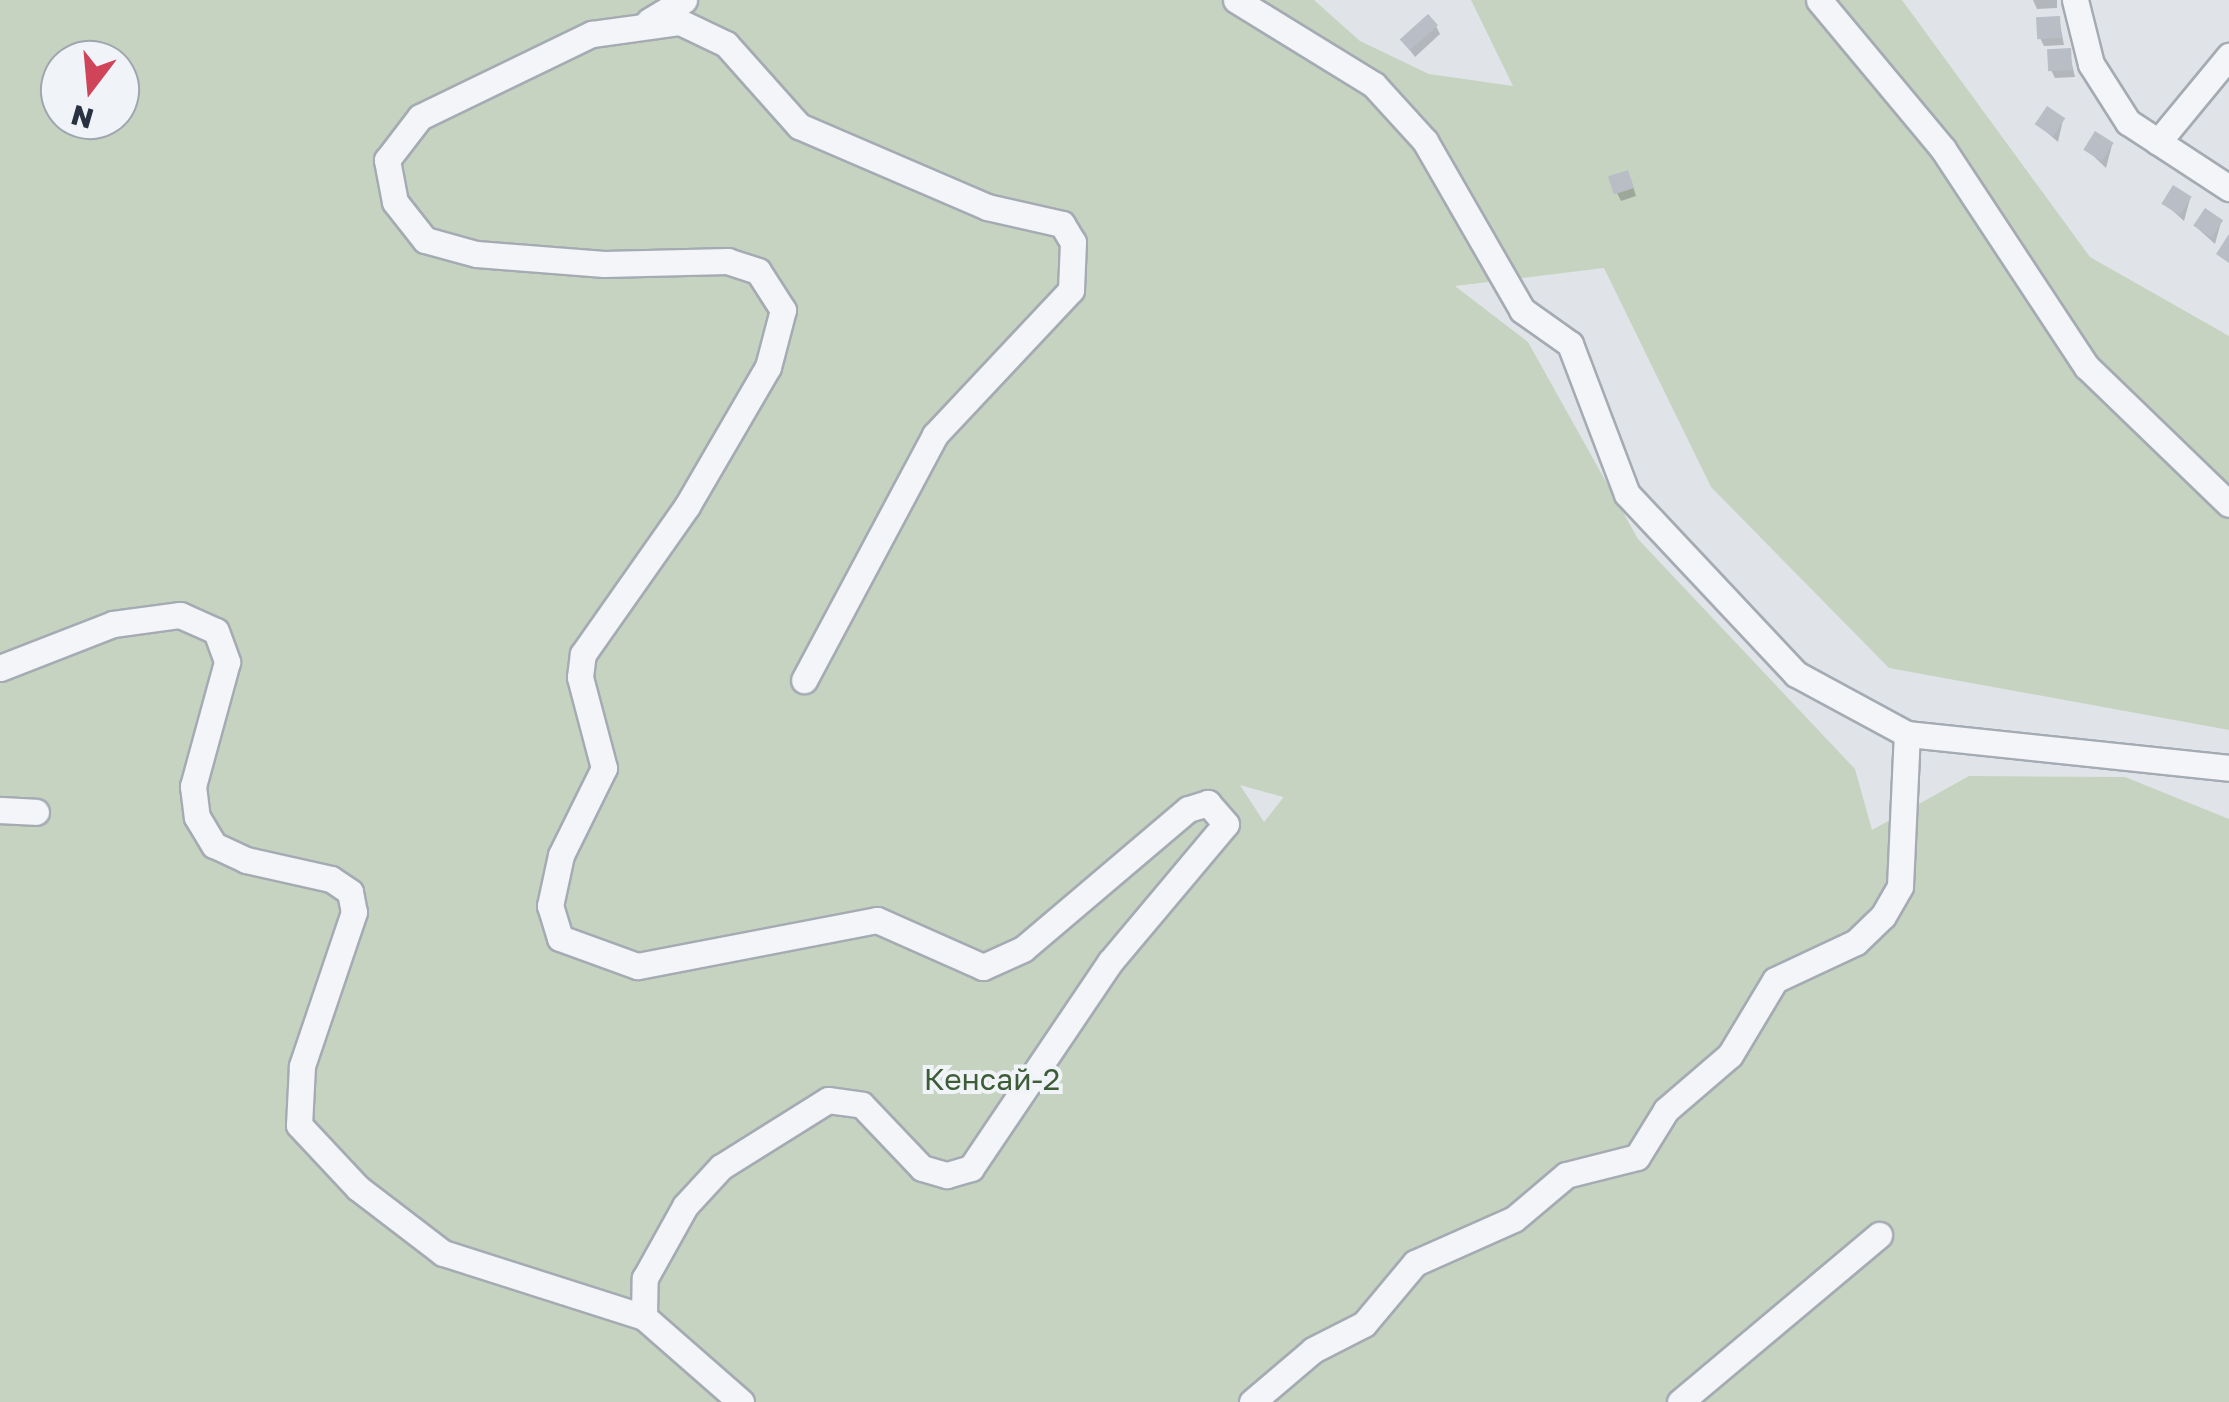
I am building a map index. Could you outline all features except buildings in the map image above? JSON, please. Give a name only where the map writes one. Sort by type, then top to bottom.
[{"type":"street","points":[[644,1317],[646,1278],[685,1206],[722,1167],[811,1106],[844,1099],[922,1168],[947,1175],[971,1168],[1120,948],[1226,824],[1208,803],[1188,808],[1023,949],[983,967],[878,920],[637,966],[560,938],[550,906],[562,856],[604,768],[580,677],[583,654],[768,367],[783,310],[758,272],[728,261],[604,264],[476,254],[425,240],[395,202],[387,160],[420,117],[550,49],[649,21],[684,0]]},
{"type":"street","points":[[1236,0],[1374,84],[1425,142],[1522,310],[1570,344],[1627,494],[1796,674],[1907,734],[2229,768]]},
{"type":"street","points":[[1819,0],[1944,149],[2086,367],[2229,504]]},
{"type":"street","points":[[2075,0],[2090,64],[2128,122],[2229,188]]},
{"type":"street","points":[[649,21],[712,32],[799,126],[988,207],[1062,224],[1073,242],[1071,290],[936,435],[804,680]]},
{"type":"street","points":[[2158,142],[2229,56]]},
{"type":"street","points":[[0,668],[113,624],[180,615],[216,631],[227,662],[193,786],[197,817],[214,845],[246,860],[331,879],[350,892],[354,912],[302,1066],[300,1125],[358,1188],[443,1253],[644,1317],[741,1402]]},
{"type":"street","points":[[1252,1402],[1314,1350],[1364,1324],[1415,1263],[1514,1220],[1566,1175],[1637,1157],[1666,1110],[1730,1055],[1775,980],[1856,942],[1883,916],[1900,886],[1907,734]]},
{"type":"street","points":[[0,810],[36,812]]},
{"type":"street","points":[[1680,1402],[1880,1235]]},
{"type":"green space","name":"Кенсай-2","points":[[0,0],[1314,0],[1360,41],[1429,74],[1513,86],[1471,0],[1902,0],[2090,257],[2229,336],[2229,730],[1889,668],[1711,487],[1604,268],[1455,286],[1528,342],[1638,539],[1855,769],[1872,830],[1969,776],[2125,777],[2229,819],[2229,1402],[0,1402]],"holes":[[[1240,785],[1283,797],[1264,822]]]}]
